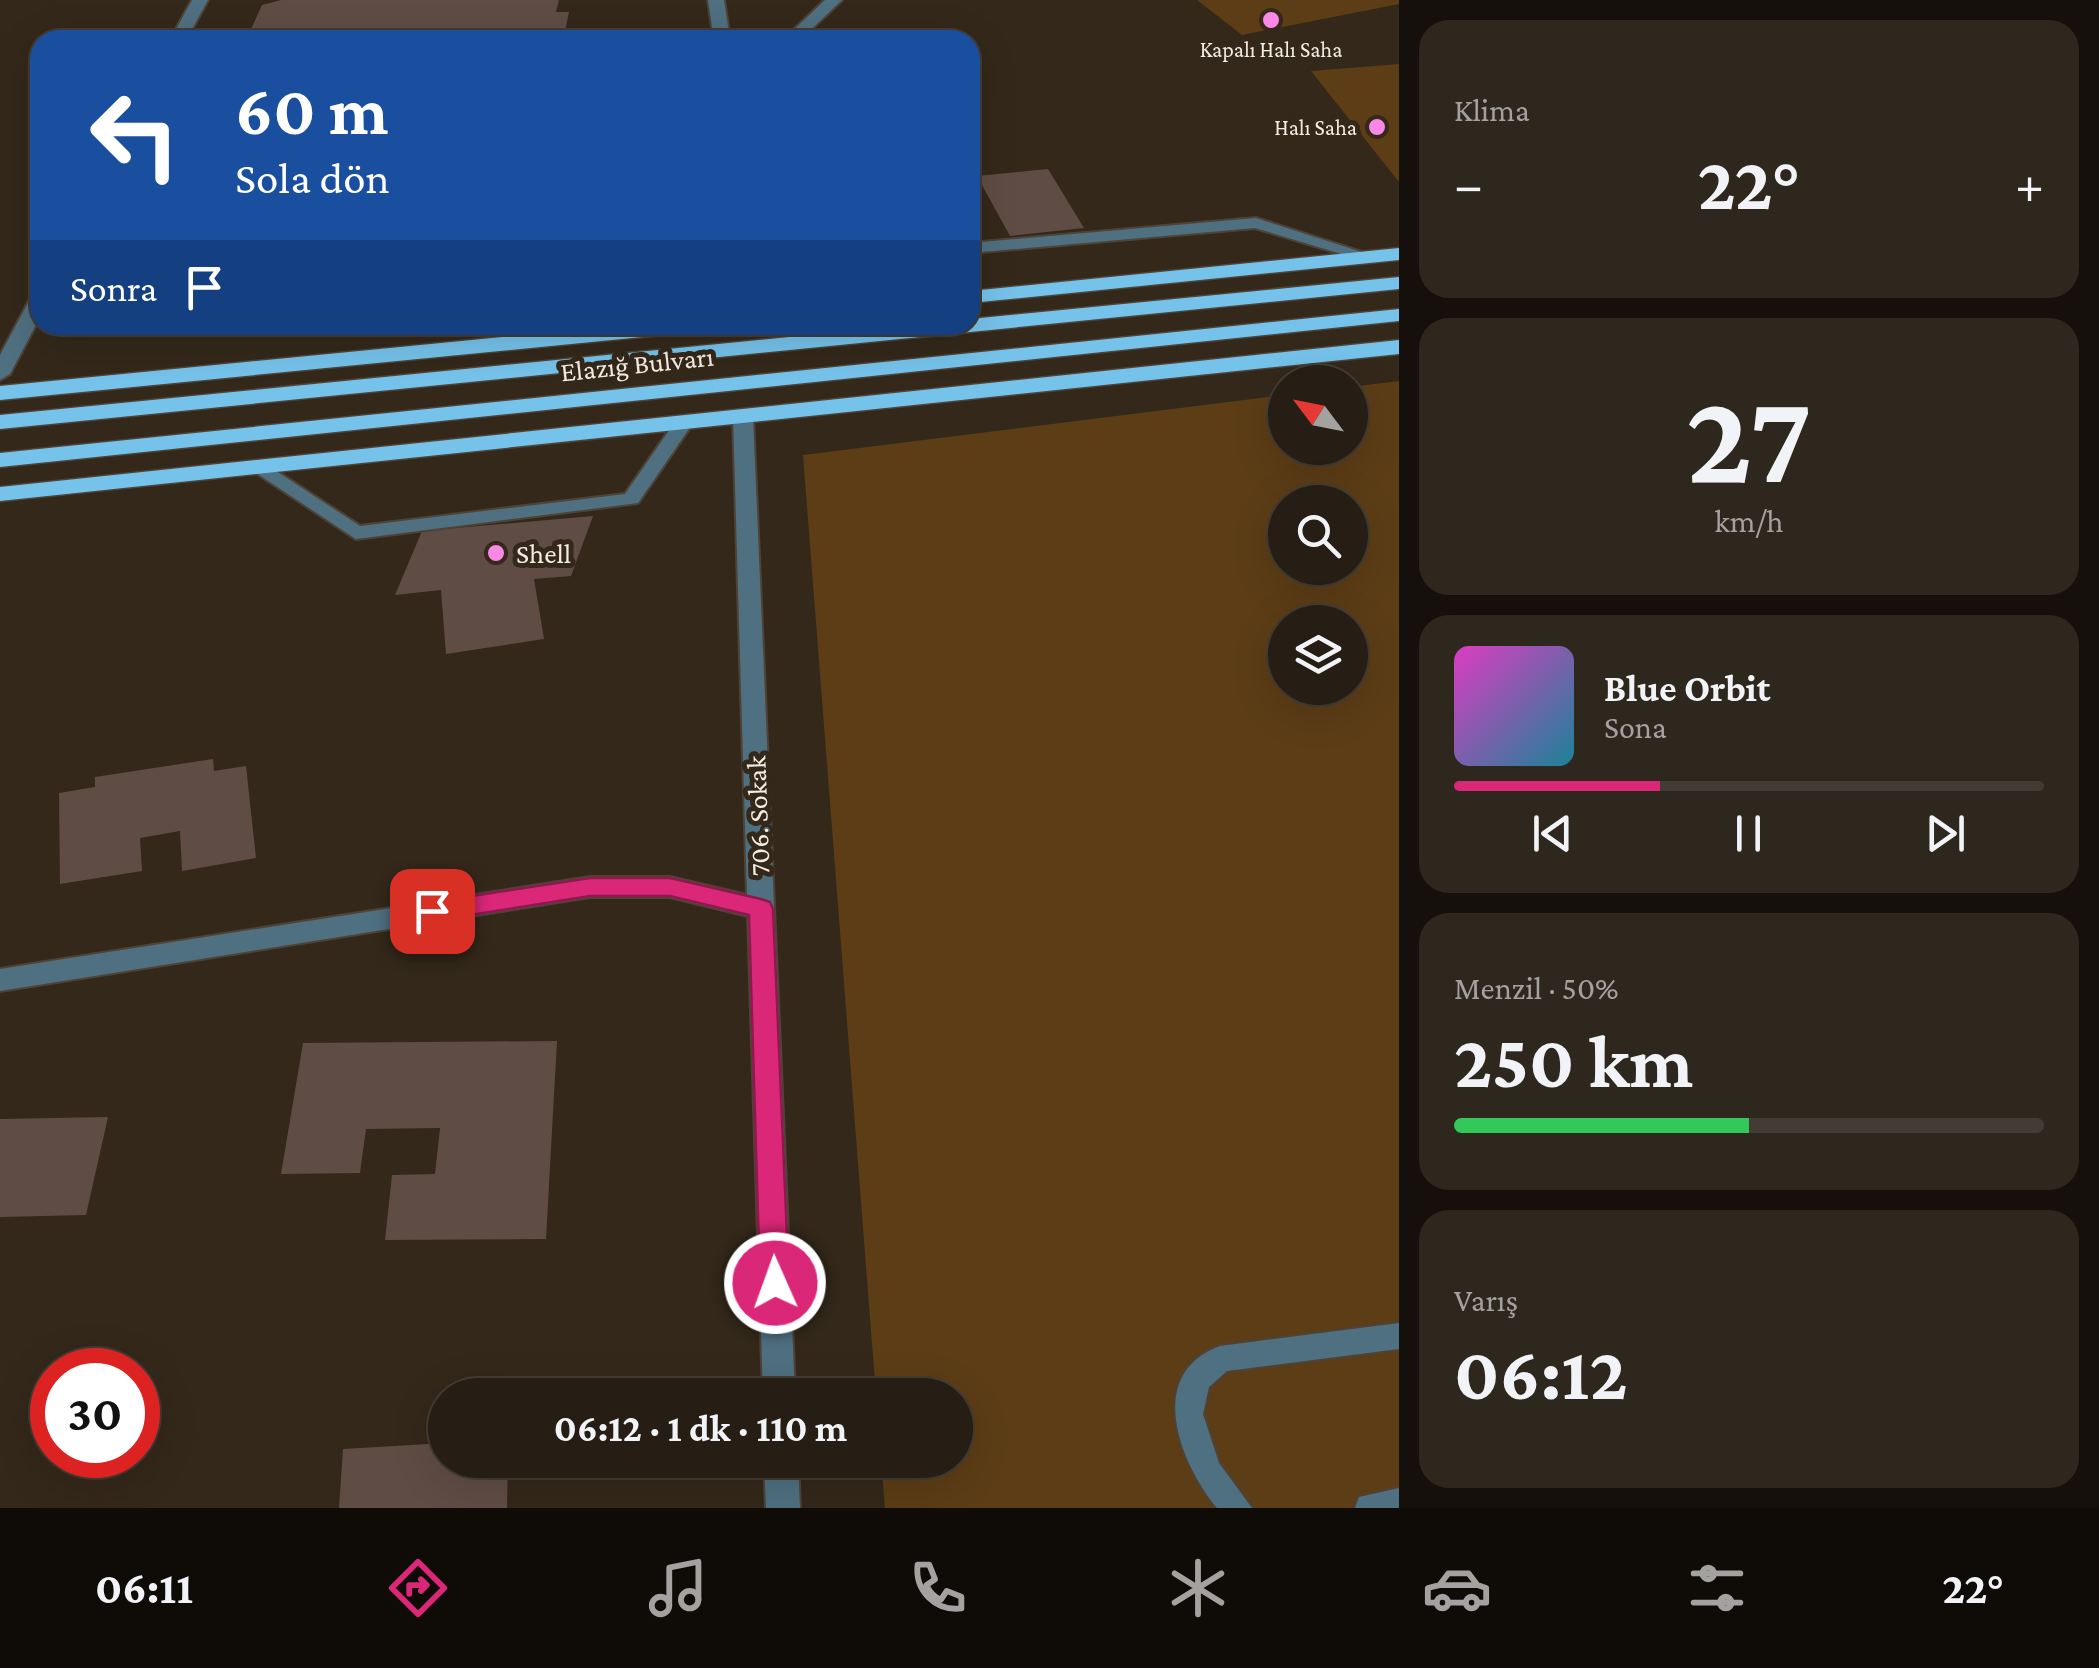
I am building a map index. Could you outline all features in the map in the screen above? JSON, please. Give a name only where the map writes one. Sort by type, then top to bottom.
[{"type":"highway","points":[[980,296],[1399,254]]},
{"type":"highway","name":"Elazığ Bulvarı","points":[[980,324],[1399,282]]},
{"type":"highway","name":"Elazığ Bulvarı","points":[[0,460],[1399,315]]},
{"type":"highway","points":[[0,393],[592,335]]},
{"type":"highway","name":"Elazığ Bulvarı","points":[[0,422],[869,335]]},
{"type":"highway","points":[[0,494],[1399,347]]},
{"type":"street","points":[[184,30],[200,0]]},
{"type":"street","points":[[716,0],[720,30]]},
{"type":"street","points":[[802,30],[834,0]]},
{"type":"street","points":[[0,374],[30,318]]},
{"type":"street","name":"706. Sokak","points":[[743,418],[778,1378]]},
{"type":"street","points":[[0,980],[590,887],[670,887],[761,909]]},
{"type":"street","points":[[782,1478],[783,1508]]},
{"type":"lane","points":[[980,247],[1256,223],[1368,257]]},
{"type":"lane","points":[[257,467],[356,533],[631,499],[684,424]]},
{"type":"lane","points":[[1237,1508],[1206,1472],[1188,1414],[1196,1380],[1220,1359],[1399,1336]]},
{"type":"lane","points":[[1370,1508],[1399,1503]]},
{"type":"shaded area","name":"Kapalı Halı Saha","points":[[1197,0],[1399,0],[1399,4],[1242,35]]},
{"type":"shaded area","name":"Halı Saha","points":[[1399,64],[1399,182],[1311,71]]},
{"type":"shaded area","points":[[1399,381],[1399,1508],[885,1508],[882,1478],[973,1478],[973,1378],[875,1378],[803,455],[1268,397],[1268,465],[1368,465],[1368,385]]},
{"type":"building","points":[[281,0],[559,0],[556,12],[569,12],[565,30],[251,30],[262,5]]},
{"type":"building","points":[[1048,169],[1084,228],[1010,236],[980,176]]},
{"type":"building","points":[[593,516],[571,576],[534,579],[544,639],[446,654],[441,590],[395,595],[422,531]]},
{"type":"building","points":[[213,759],[214,771],[246,766],[256,858],[182,871],[180,831],[140,838],[142,871],[60,884],[59,793],[95,787],[95,777]]},
{"type":"building","points":[[557,1041],[546,1239],[385,1240],[392,1175],[435,1174],[440,1128],[366,1129],[360,1173],[281,1174],[303,1043]]},
{"type":"building","points":[[108,1117],[86,1215],[0,1217],[0,1119]]},
{"type":"building","points":[[428,1444],[428,1478],[508,1478],[507,1508],[339,1508],[343,1449]]},
{"type":"place","name":"Kapalı Halı Saha","points":[[1271,20]]},
{"type":"place","name":"Halı Saha","points":[[1377,127]]},
{"type":"place","name":"Shell","points":[[496,553]]},
{"type":"route","points":[[432,911],[590,887],[670,887],[761,909],[775,1283]]}]
